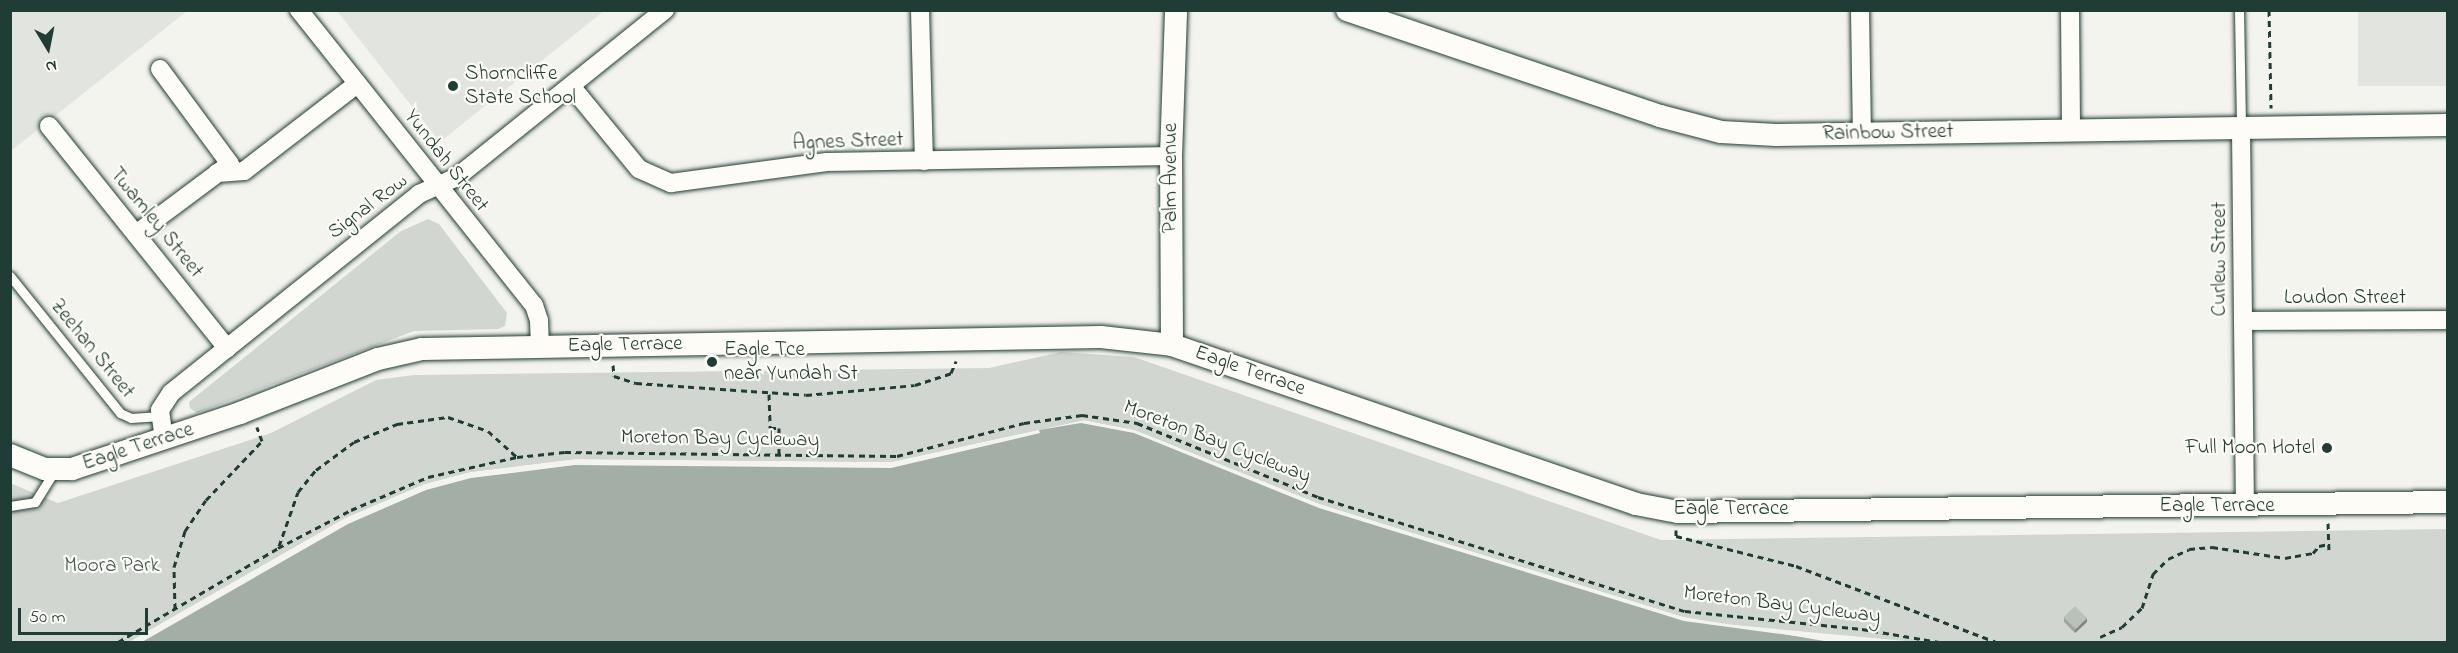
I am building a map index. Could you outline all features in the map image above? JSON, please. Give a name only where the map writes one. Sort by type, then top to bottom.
[{"type":"street","name":"Yundah Street","points":[[299,10],[437,187],[534,306],[539,320],[540,346]]},
{"type":"street","name":"Signal Row","points":[[160,416],[166,398],[227,348],[419,194],[457,177],[665,10]]},
{"type":"street","points":[[920,10],[924,161]]},
{"type":"street","name":"Palm Avenue","points":[[1172,345],[1171,156],[1176,10]]},
{"type":"street","name":"Rainbow Street","points":[[1347,10],[1690,126],[1748,134],[2448,125]]},
{"type":"street","points":[[1860,10],[1862,134]]},
{"type":"street","points":[[2070,10],[2071,131]]},
{"type":"street","points":[[136,234],[230,164],[160,69]]},
{"type":"street","points":[[218,173],[244,171],[357,84]]},
{"type":"street","name":"Agnes Street","points":[[571,86],[639,169],[671,183],[799,164],[1171,156]]},
{"type":"street","name":"Twamley Street","points":[[49,126],[227,348]]},
{"type":"street","name":"Curlew Street","points":[[2241,129],[2245,507]]},
{"type":"street","name":"Loudon Street","points":[[2243,321],[2448,320]]},
{"type":"street","name":"Eagle Terrace","points":[[54,470],[72,469],[164,440],[393,355],[439,348],[1087,336],[1172,345],[1665,510],[2245,507],[2448,502]]},
{"type":"street","points":[[160,416],[164,440]]},
{"type":"street","points":[[10,455],[54,470]]},
{"type":"lane","name":"Curlew Street","points":[[2240,10],[2241,129]]},
{"type":"lane","name":"Zeehan Street","points":[[10,276],[120,413],[131,418],[160,416]]},
{"type":"lane","points":[[10,506],[35,502],[54,470]]},
{"type":"path","points":[[2269,10],[2271,103]]},
{"type":"path","points":[[613,365],[614,376],[636,383],[806,395],[915,385],[951,373],[956,361]]},
{"type":"path","points":[[769,394],[770,428],[779,428],[779,455]]},
{"type":"path","name":"Moreton Bay Cycleway","points":[[118,642],[278,548],[351,510],[428,477],[517,457],[565,452],[897,456],[1062,416],[1109,417],[1137,423],[1318,497],[1685,611],[1862,629],[1938,642]]},
{"type":"path","points":[[278,548],[298,492],[316,470],[354,442],[397,424],[448,417],[488,431],[517,457]]},
{"type":"path","points":[[175,609],[174,567],[185,531],[206,500],[262,441],[257,427]]},
{"type":"path","points":[[2328,523],[2329,550]]},
{"type":"path","points":[[1677,525],[1676,536],[1796,566],[1996,642]]},
{"type":"path","points":[[2100,637],[2122,627],[2142,608],[2152,574],[2168,559],[2189,549],[2212,547],[2285,558],[2313,553],[2319,546],[2328,544]]},
{"type":"shaded area","points":[[11,11],[187,11],[11,151]]},
{"type":"shaded area","name":"Shorncliffe State School","points":[[337,11],[604,11],[440,142]]},
{"type":"shaded area","points":[[2358,11],[2447,11],[2447,86],[2358,86]]},
{"type":"shaded area","points":[[1084,420],[1135,430],[1320,504],[1684,617],[1830,642],[130,642],[345,518],[424,484],[470,472],[575,459],[891,462]]},
{"type":"green space","points":[[428,219],[439,224],[507,313],[505,326],[498,329],[414,331],[197,413],[190,408],[189,402],[401,231]]},
{"type":"green space","name":"Moora Park","points":[[1061,352],[1134,357],[1661,540],[2447,529],[2447,642],[1916,642],[1680,620],[886,466],[430,484],[345,518],[133,642],[11,642],[10,483],[58,503],[271,433],[376,380],[414,375],[989,368]]},
{"type":"pier","points":[[1084,420],[1135,430],[1320,504],[1684,617],[1833,641],[1684,621],[1319,508],[1134,433],[1081,423],[1039,430],[1040,433],[891,468],[575,465],[471,478],[426,490],[348,524],[142,642],[129,642],[345,518],[424,484],[470,472],[575,459],[891,462]]},
{"type":"building","points":[[2075,606],[2087,618],[2076,629],[2064,617]]},
{"type":"place","name":"Shorncliffe State School","points":[[453,86]]},
{"type":"place","name":"Eagle Tce near Yundah St","points":[[712,362]]},
{"type":"place","name":"Full Moon Hotel","points":[[2327,448]]}]
